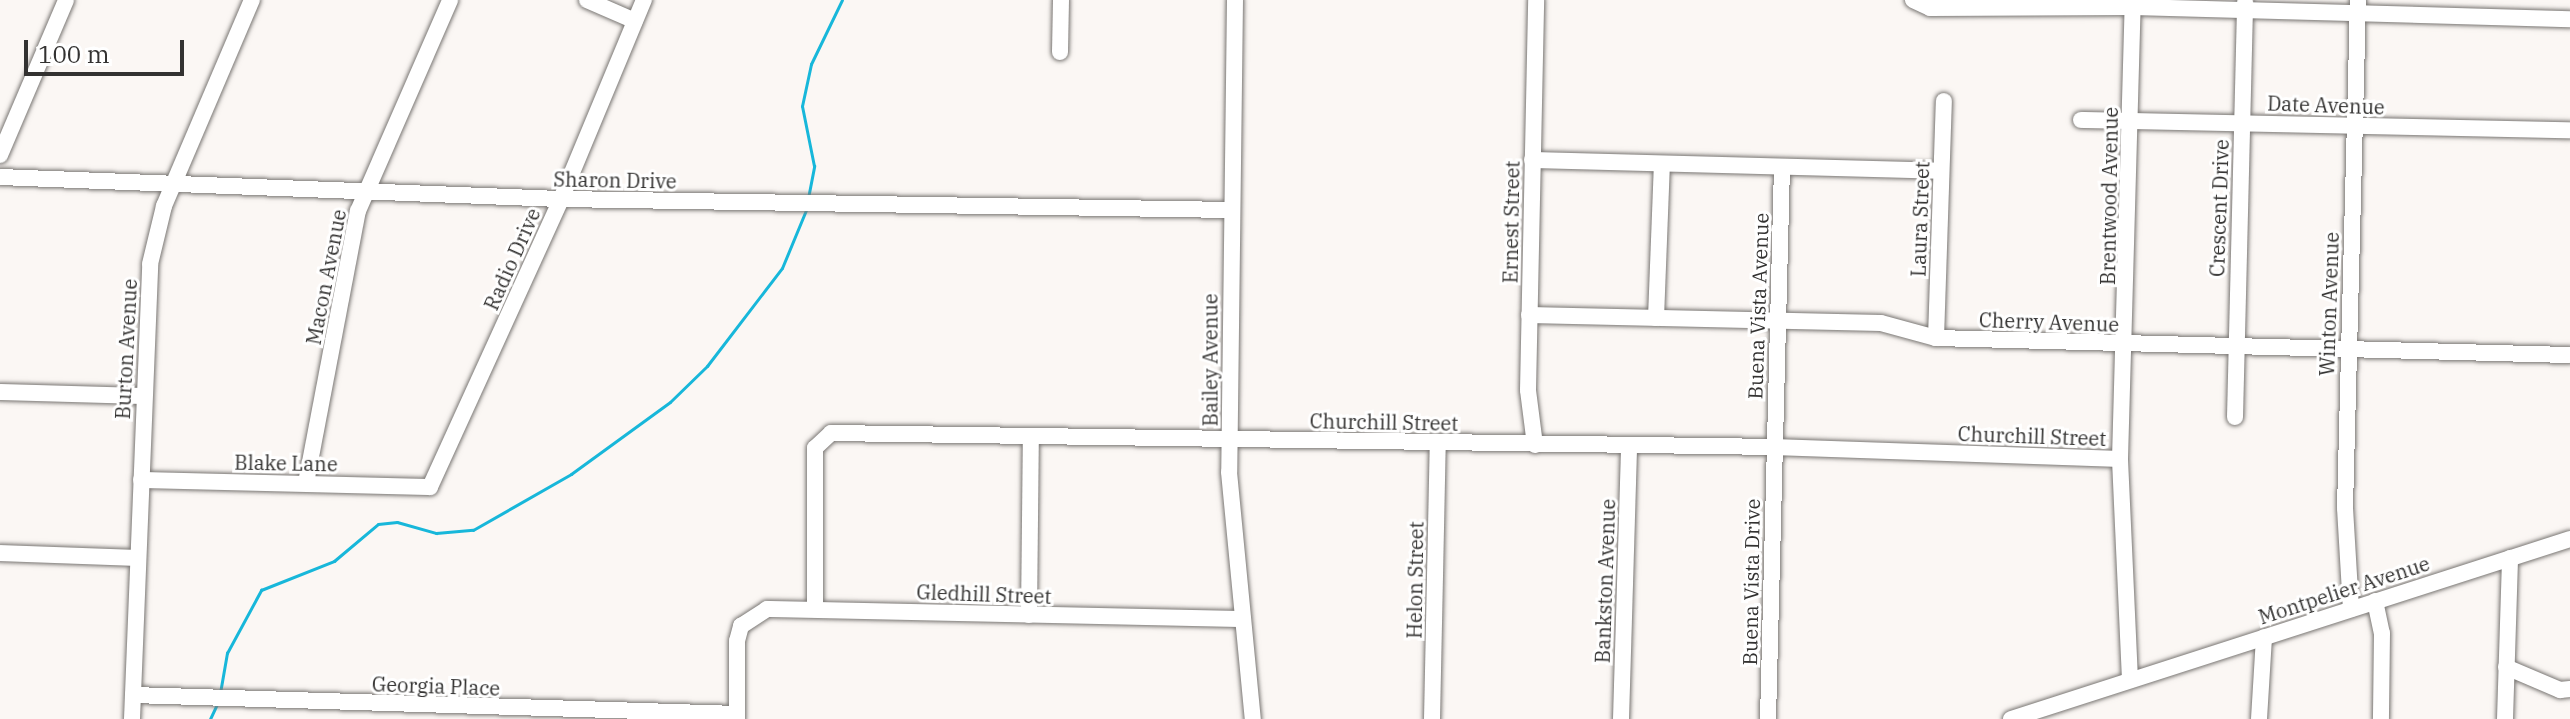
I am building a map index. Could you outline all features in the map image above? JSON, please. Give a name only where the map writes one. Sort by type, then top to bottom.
[{"type":"street","points":[[0,155],[66,0]]},
{"type":"street","name":"Burton Avenue","points":[[132,719],[150,264],[173,183],[252,0]]},
{"type":"street","name":"Macon Avenue","points":[[306,483],[358,211],[450,0]]},
{"type":"street","points":[[587,0],[635,21]]},
{"type":"street","name":"Radio Drive","points":[[430,487],[561,199],[644,0]]},
{"type":"street","points":[[1060,52],[1061,0]]},
{"type":"street","name":"Bailey Avenue","points":[[1235,0],[1230,210],[1230,440],[1253,719]]},
{"type":"street","name":"Ernest Street","points":[[1535,445],[1529,427],[1529,315],[1536,0]]},
{"type":"street","points":[[1913,0],[1930,8],[2041,4],[2358,7],[2570,19]]},
{"type":"street","name":"Brentwood Avenue","points":[[2130,680],[2120,459],[2133,4]]},
{"type":"street","name":"Crescent Drive","points":[[2235,417],[2245,6]]},
{"type":"street","name":"Winton Avenue","points":[[2351,609],[2345,508],[2358,7]]},
{"type":"street","name":"Laura Street","points":[[1936,338],[1944,101]]},
{"type":"street","name":"Date Avenue","points":[[2081,120],[2130,118],[2570,130]]},
{"type":"street","points":[[1532,160],[1941,171]]},
{"type":"street","points":[[1656,318],[1662,164]]},
{"type":"street","name":"Buena Vista Avenue","points":[[1774,447],[1782,167]]},
{"type":"street","name":"Sharon Drive","points":[[0,177],[561,199],[1230,210]]},
{"type":"street","name":"Cherry Avenue","points":[[1529,315],[1881,323],[1936,338],[2570,355]]},
{"type":"street","points":[[0,392],[143,396]]},
{"type":"street","name":"Churchill Street","points":[[815,609],[815,448],[821,437],[831,433],[1774,447],[2120,459]]},
{"type":"street","points":[[1029,615],[1031,438]]},
{"type":"street","name":"Helon Street","points":[[1432,719],[1438,442]]},
{"type":"street","name":"Bankston Avenue","points":[[1621,719],[1629,445]]},
{"type":"street","name":"Buena Vista Drive","points":[[1768,719],[1774,447]]},
{"type":"street","name":"Blake Lane","points":[[141,480],[430,487]]},
{"type":"street","name":"Montpelier Avenue","points":[[2011,719],[2570,539]]},
{"type":"street","points":[[0,553],[137,558]]},
{"type":"street","points":[[2505,719],[2510,558]]},
{"type":"street","points":[[2375,601],[2382,633],[2381,719]]},
{"type":"street","name":"Gledhill Street","points":[[737,717],[738,636],[741,626],[758,612],[815,609],[1243,619]]},
{"type":"street","points":[[2259,719],[2264,637]]},
{"type":"street","points":[[2506,667],[2560,690],[2570,689]]},
{"type":"street","name":"Georgia Place","points":[[133,695],[395,712],[737,717]]},
{"type":"waterway","points":[[808,198],[814,166],[802,106],[811,64],[842,0]]},
{"type":"waterway","points":[[220,693],[227,653],[261,590],[334,561],[378,524],[397,522],[436,533],[473,530],[571,474],[670,402],[707,366],[782,268],[806,210]]},
{"type":"waterway","points":[[210,719],[217,704]]}]
